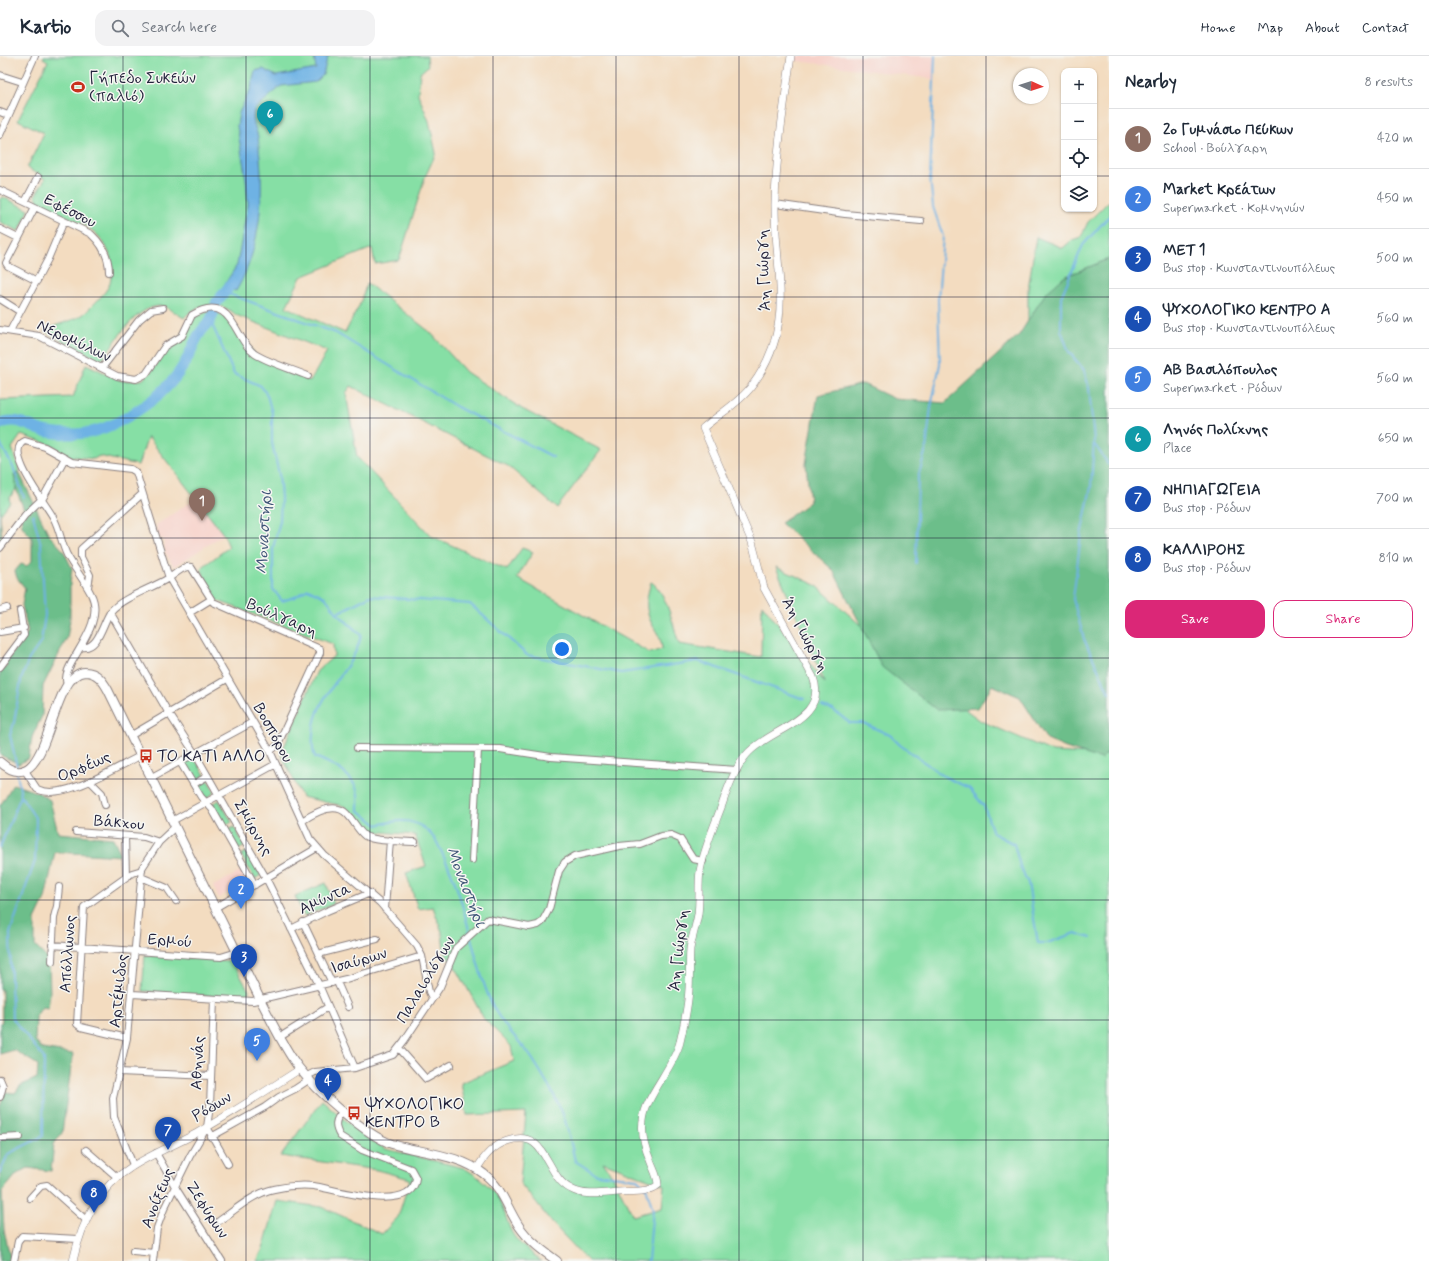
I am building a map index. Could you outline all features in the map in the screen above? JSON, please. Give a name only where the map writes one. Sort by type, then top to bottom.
[{"type":"main road","points":[[0,762],[19,770],[34,764],[67,684],[73,677],[82,672],[91,673],[98,677],[108,690],[260,999],[280,1037],[300,1069],[343,1111],[364,1129],[386,1141],[456,1160],[477,1169],[490,1179],[497,1187],[516,1222],[527,1237],[557,1261]]},
{"type":"street","points":[[0,135],[34,56]]},
{"type":"street","name":"Άη Γιώργη","points":[[477,1169],[490,1151],[501,1143],[522,1139],[532,1141],[541,1148],[555,1174],[562,1183],[571,1190],[585,1194],[635,1191],[658,1186],[657,1177],[650,1160],[644,1137],[643,1120],[649,1103],[672,1062],[680,1040],[688,999],[690,952],[698,910],[700,878],[703,861],[721,806],[737,770],[746,755],[755,746],[807,713],[813,704],[816,694],[813,676],[764,588],[752,542],[703,428],[738,401],[751,387],[766,363],[778,333],[781,306],[775,204],[776,179],[782,111],[791,56]]},
{"type":"street","points":[[0,75],[22,82]]},
{"type":"street","points":[[0,112],[8,115]]},
{"type":"street","points":[[25,202],[38,177]]},
{"type":"street","name":"Εφέσσου","points":[[0,190],[87,232],[97,240],[105,252],[109,272]]},
{"type":"street","points":[[775,204],[845,214],[921,221]]},
{"type":"street","points":[[35,207],[6,264],[36,281]]},
{"type":"street","points":[[10,331],[36,281],[64,221]]},
{"type":"street","points":[[0,229],[18,238]]},
{"type":"street","points":[[0,299],[20,311]]},
{"type":"street","points":[[102,368],[139,320],[150,310],[163,308]]},
{"type":"street","name":"Νερομύλων","points":[[0,330],[42,338],[113,374],[128,379],[143,376],[165,346],[182,336],[192,315],[211,308],[232,320],[253,353],[308,376]]},
{"type":"street","points":[[0,548],[25,515],[41,501],[65,458],[45,447],[31,442],[24,441],[19,446],[19,457],[41,501],[53,517],[67,554],[88,587],[94,600],[94,610],[90,629],[66,674],[67,684]]},
{"type":"street","name":"Βοσπόρου","points":[[65,458],[75,462],[133,469],[137,473],[142,494],[169,578],[270,751],[308,836],[317,848],[370,893],[417,946],[422,956]]},
{"type":"street","points":[[88,587],[90,575],[81,557],[81,549],[142,494]]},
{"type":"street","points":[[82,646],[89,647],[94,643],[110,612],[120,603],[169,578],[187,566],[191,567],[210,600],[189,613]]},
{"type":"street","name":"Βούλγαρη","points":[[210,600],[320,649],[320,653],[277,746],[270,751]]},
{"type":"street","points":[[0,610],[7,608]]},
{"type":"street","points":[[0,667],[2,659],[23,637],[24,628],[20,611]]},
{"type":"street","name":"Σμύρνης","points":[[110,612],[168,712],[208,776],[266,878],[319,985],[355,1068]]},
{"type":"street","points":[[0,632],[24,628]]},
{"type":"street","points":[[130,736],[168,712],[227,679]]},
{"type":"street","points":[[150,778],[253,722]]},
{"type":"street","points":[[357,748],[503,750],[551,757],[737,770]]},
{"type":"street","points":[[472,860],[478,750]]},
{"type":"street","name":"Ορφέως","points":[[19,770],[34,787],[43,792],[53,793],[66,791],[90,781],[140,756]]},
{"type":"street","points":[[180,762],[206,803],[212,809],[255,885]]},
{"type":"street","name":"Αρτέμιδος","points":[[133,1165],[113,1112],[113,1098],[127,1038],[136,952],[142,870],[159,842],[174,824],[219,795],[276,764]]},
{"type":"street","points":[[194,784],[208,776]]},
{"type":"street","points":[[90,781],[102,794],[105,805]]},
{"type":"street","points":[[302,821],[322,810],[340,810],[347,813],[364,835],[374,838],[415,842]]},
{"type":"street","points":[[224,830],[235,823]]},
{"type":"street","name":"Βάκχου","points":[[76,832],[150,838],[159,842]]},
{"type":"street","name":"Παλαιολόγων","points":[[211,1137],[265,1107],[279,1097],[292,1091],[315,1072],[355,1068],[391,1056],[399,1048],[443,980],[455,950],[485,921],[491,918],[533,927],[542,922],[549,909],[558,875],[565,862],[572,857],[614,847],[640,844],[662,836],[671,835],[680,839],[692,859],[703,861]]},
{"type":"street","points":[[126,836],[126,877]]},
{"type":"street","points":[[385,909],[390,840]]},
{"type":"street","points":[[237,854],[248,846]]},
{"type":"street","points":[[215,908],[317,848]]},
{"type":"street","name":"Απόλλωνος","points":[[127,1038],[81,1027],[77,1024],[85,906],[126,877],[134,872],[142,870]]},
{"type":"street","points":[[141,877],[167,888],[176,901]]},
{"type":"street","points":[[52,960],[54,917],[59,887]]},
{"type":"street","name":"Αμύντα","points":[[291,929],[302,922],[370,893]]},
{"type":"street","points":[[302,922],[348,1007]]},
{"type":"street","points":[[318,954],[377,939]]},
{"type":"street","name":"Ερμού","points":[[52,945],[221,957],[237,952]]},
{"type":"street","points":[[422,956],[429,992],[432,998]]},
{"type":"street","name":"Ισαύρων","points":[[132,994],[248,1001],[334,982],[422,956]]},
{"type":"street","name":"Αθηνάς","points":[[207,1127],[211,1076],[214,999]]},
{"type":"street","points":[[280,1037],[328,1007]]},
{"type":"street","points":[[399,1048],[426,1079],[451,1065]]},
{"type":"street","name":"Ρόδων","points":[[73,1261],[78,1239],[86,1220],[102,1194],[117,1177],[133,1165],[207,1127],[300,1069]]},
{"type":"street","points":[[119,1072],[211,1076]]},
{"type":"street","points":[[0,1079],[3,1085],[0,1097]]},
{"type":"street","points":[[219,1222],[258,1196],[275,1189],[308,1186],[382,1199],[396,1196],[410,1190],[416,1178],[411,1169],[362,1150],[340,1136],[336,1122],[343,1111]]},
{"type":"street","points":[[207,1127],[211,1137],[228,1164]]},
{"type":"street","name":"Ανοίξεως","points":[[153,1261],[157,1228],[164,1209],[190,1156],[207,1127]]},
{"type":"street","points":[[0,1138],[20,1137]]},
{"type":"street","points":[[86,1150],[117,1177]]},
{"type":"street","name":"Ζεφύρων","points":[[156,1153],[175,1187],[222,1261]]},
{"type":"street","points":[[30,1198],[41,1186],[47,1185],[86,1220]]},
{"type":"street","points":[[14,1261],[20,1237],[26,1236],[78,1239]]},
{"type":"street","points":[[133,1251],[154,1253]]},
{"type":"shaded area","points":[[791,56],[936,56],[933,79],[790,60]]},
{"type":"shaded area","points":[[240,469],[250,517],[174,567],[165,552],[163,539],[158,538],[156,525]]},
{"type":"shaded area","points":[[242,871],[248,881],[218,898],[213,886]]},
{"type":"green space","points":[[44,56],[427,56],[428,66],[420,73],[418,94],[429,121],[436,153],[425,177],[399,260],[375,264],[372,248],[301,277],[286,307],[345,333],[360,304],[367,283],[430,332],[466,372],[522,409],[601,450],[557,508],[508,466],[351,386],[346,393],[357,457],[431,536],[507,570],[522,548],[533,552],[517,578],[650,653],[662,649],[662,644],[649,619],[647,610],[647,598],[651,582],[656,586],[665,601],[679,644],[761,657],[762,604],[825,683],[776,567],[816,585],[906,666],[981,721],[1053,752],[1106,755],[1109,753],[1109,1261],[588,1261],[553,1224],[520,1183],[526,1113],[467,1115],[461,1083],[514,1061],[511,1046],[484,1019],[459,973],[444,952],[442,932],[433,907],[418,909],[406,873],[426,866],[415,835],[370,831],[344,806],[302,797],[281,754],[317,671],[334,656],[333,644],[213,599],[201,568],[229,547],[224,535],[148,437],[138,465],[99,456],[94,459],[66,456],[54,446],[21,435],[12,448],[20,471],[14,474],[16,489],[9,499],[10,502],[0,515],[0,400],[73,397],[86,364],[122,381],[142,380],[150,373],[167,348],[174,344],[193,318],[210,310],[215,311],[229,319],[260,361],[265,359],[302,376],[310,382],[327,351],[236,315],[224,307],[217,306],[195,309],[184,318],[165,307],[152,307],[135,318],[127,326],[101,361],[44,331],[77,318],[85,313],[108,288],[111,278],[112,263],[103,242],[93,231],[72,219],[35,203],[38,199],[35,196],[45,179],[27,168],[44,133],[18,120],[48,61],[43,58]],"holes":[[[603,1162],[664,1185],[662,1208],[633,1216],[615,1180]]]},
{"type":"green space","points":[[3,197],[29,210],[19,231],[0,222],[0,200]]},
{"type":"green space","points":[[1109,201],[1109,259],[1064,277],[1028,324],[1028,290],[1036,237],[1063,248],[1072,240],[1081,237],[1088,222]]},
{"type":"green space","points":[[1109,259],[1109,751],[1101,759],[1066,748],[1047,740],[1020,697],[992,685],[978,708],[937,710],[882,667],[833,570],[781,523],[810,502],[806,464],[818,395],[863,384],[895,399],[945,403],[1019,335],[1045,294],[1064,277]]},
{"type":"green space","points":[[19,472],[49,535],[63,550],[72,568],[70,584],[70,620],[67,638],[43,686],[42,716],[32,737],[29,758],[19,764],[0,755],[0,671],[7,666],[6,661],[28,632],[22,605],[25,588],[17,578],[15,571],[21,564],[27,566],[32,561],[32,538],[22,526],[21,517],[25,512],[16,489],[14,474]]},
{"type":"green space","points":[[0,515],[2,538],[0,541]]},
{"type":"green space","points":[[194,758],[205,775],[195,781],[184,763]]},
{"type":"green space","points":[[207,779],[215,792],[206,799],[197,785]]},
{"type":"green space","points":[[13,784],[39,793],[50,800],[58,833],[113,838],[122,856],[55,852],[45,899],[35,920],[35,946],[49,960],[50,994],[48,1008],[42,1007],[36,1016],[35,1041],[42,1049],[73,1054],[62,1133],[54,1144],[51,1171],[28,1168],[17,1174],[2,1192],[4,1230],[11,1261],[0,1261],[0,1107],[5,1092],[15,1093],[20,1086],[37,1078],[38,1065],[14,1050],[0,1054],[2,990],[0,989],[0,806]]},
{"type":"green space","points":[[219,800],[232,822],[225,826],[212,804]]},
{"type":"green space","points":[[234,827],[245,846],[238,850],[227,831]]},
{"type":"green space","points":[[248,851],[261,875],[255,879],[241,855]]},
{"type":"green space","points":[[326,883],[334,904],[304,916],[295,896]]},
{"type":"green space","points":[[145,955],[232,961],[249,991],[246,997],[243,998],[142,991]]},
{"type":"green space","points":[[322,1100],[362,1135],[386,1149],[464,1168],[487,1184],[496,1195],[514,1236],[523,1246],[541,1261],[257,1261],[263,1249],[277,1201],[322,1207],[382,1234],[398,1217],[410,1179],[377,1170],[281,1156]]},
{"type":"water","points":[[314,56],[329,56],[323,75],[316,82],[281,86],[254,110],[253,115],[258,139],[261,175],[258,227],[250,260],[236,291],[223,287],[237,265],[248,204],[246,179],[237,126],[239,113],[251,88],[255,71],[263,69],[276,76],[316,69]]},
{"type":"waterway","points":[[916,563],[918,477],[926,449],[931,407],[940,364],[938,300],[943,236],[933,207],[930,177],[935,56]]},
{"type":"waterway","points":[[1109,216],[1083,245],[1061,297],[1061,330],[1069,352],[1084,370],[1089,388],[1094,440],[1091,487],[1081,535],[1073,599],[1084,639],[1109,693]]},
{"type":"waterway","points":[[216,303],[237,277]]},
{"type":"waterway","points":[[226,293],[336,333],[457,407],[553,457]]},
{"type":"waterway","points":[[0,424],[17,421],[43,431],[76,434],[90,432],[121,420],[151,401],[175,378],[202,330],[213,316],[214,311]]},
{"type":"waterway","name":"Μοναστήρι","points":[[211,322],[234,374],[261,386],[267,395],[272,413],[272,443],[279,474],[281,498],[280,521],[273,548],[273,589],[282,601],[295,597],[308,589],[325,597],[337,613],[361,635],[351,660],[328,693],[316,718],[312,743],[315,757],[340,769],[350,778],[358,792],[358,810],[377,825],[408,821],[422,826],[435,840],[452,874],[464,910],[478,965],[490,1000],[498,1016],[533,1059],[556,1099],[566,1124],[575,1161],[596,1174],[637,1179],[646,1187],[653,1210],[648,1261]]},
{"type":"waterway","points":[[0,443],[13,467],[24,497]]},
{"type":"waterway","points":[[1095,445],[1109,465]]},
{"type":"waterway","points":[[17,768],[10,735],[14,723],[21,680],[29,659],[41,642],[45,615],[41,545],[33,515]]},
{"type":"waterway","points":[[337,613],[370,596],[470,604],[527,655],[621,673],[698,661],[804,699]]},
{"type":"waterway","points":[[822,706],[833,710],[850,723],[863,723],[890,735],[900,745],[945,777],[969,788],[984,806],[993,833],[1014,844],[1020,866],[1028,883],[1038,943],[1047,943],[1075,933],[1091,938]]},
{"type":"waterway","points":[[0,847],[21,796],[17,773]]},
{"type":"waterway","points":[[0,1173],[8,1154],[43,1136],[44,1058],[12,1018],[10,933],[35,861],[36,819],[21,796]]},
{"type":"place","name":"Γήπεδο Συκεών (παλιό)","points":[[78,87]]},
{"type":"place","name":"Ληνός Πολίχνης","points":[[270,134]]},
{"type":"place","name":"2ο Γυμνάσιο Πεύκων","points":[[202,521]]},
{"type":"place","name":"ΤΟ ΚΑΤΙ ΑΛΛΟ","points":[[146,756]]},
{"type":"place","name":"Market Κρεάτων","points":[[241,909]]},
{"type":"place","name":"ΜΕΤ 1","points":[[244,977]]},
{"type":"place","name":"ΑΒ Βασιλόπουλος","points":[[257,1061]]},
{"type":"place","name":"ΨΥΧΟΛΟΓΙΚΟ ΚΕΝΤΡΟ A","points":[[328,1101]]},
{"type":"place","name":"ΨΥΧΟΛΟΓΙΚΟ ΚΕΝΤΡΟ B","points":[[354,1113]]},
{"type":"place","name":"ΝΗΠΙΑΓΩΓΕΙΑ","points":[[168,1150]]},
{"type":"place","name":"ΚΑΛΛΙΡΟΗΣ","points":[[94,1213]]}]
